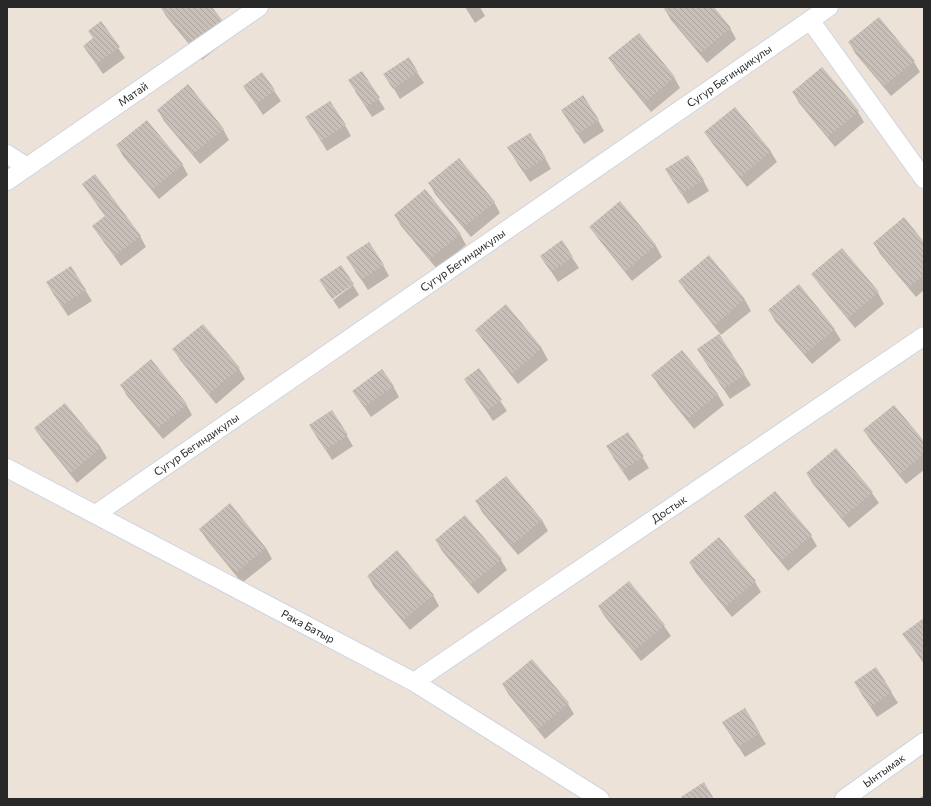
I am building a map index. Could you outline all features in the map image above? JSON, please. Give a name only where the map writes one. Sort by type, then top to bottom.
[{"type":"street","name":"Сугур Бегиндикулы","points":[[96,514],[829,7]]},
{"type":"street","name":"Матай","points":[[7,181],[253,9]]},
{"type":"street","points":[[810,20],[924,179]]},
{"type":"street","points":[[7,154],[27,167]]},
{"type":"street","name":"Достык","points":[[414,682],[924,336]]},
{"type":"street","name":"Рака Батыр","points":[[7,468],[414,682],[600,799]]},
{"type":"street","name":"Ынтымак","points":[[844,799],[924,742]]},
{"type":"building","points":[[160,7],[212,7],[226,25],[196,50]]},
{"type":"building","points":[[666,7],[714,7],[731,28],[700,53],[664,9]]},
{"type":"building","points":[[879,17],[915,61],[884,86],[848,42]]},
{"type":"building","points":[[101,21],[120,47],[96,64],[83,46],[93,38],[88,31]]},
{"type":"building","points":[[639,33],[675,77],[645,102],[608,58]]},
{"type":"building","points":[[409,57],[418,72],[393,89],[383,74]]},
{"type":"building","points":[[822,67],[859,111],[828,137],[792,92]]},
{"type":"building","points":[[362,71],[380,98],[366,107],[348,80]]},
{"type":"building","points":[[262,72],[275,90],[256,105],[243,86]]},
{"type":"building","points":[[188,84],[224,129],[193,154],[157,110]]},
{"type":"building","points":[[583,95],[599,120],[577,134],[561,110]]},
{"type":"building","points":[[330,101],[346,125],[321,141],[305,117]]},
{"type":"building","points":[[735,107],[771,151],[741,177],[704,132]]},
{"type":"building","points":[[147,120],[183,164],[153,189],[116,145]]},
{"type":"building","points":[[530,133],[546,158],[523,172],[507,147]]},
{"type":"building","points":[[688,155],[704,180],[681,194],[665,169]]},
{"type":"building","points":[[459,158],[495,202],[464,227],[428,183]]},
{"type":"building","points":[[95,174],[141,236],[114,256],[92,226],[105,216],[82,184]]},
{"type":"building","points":[[425,189],[461,234],[430,259],[394,215]]},
{"type":"building","points":[[620,201],[656,245],[626,271],[589,227]]},
{"type":"building","points":[[904,217],[924,242],[924,275],[909,287],[873,243]]},
{"type":"building","points":[[562,240],[573,257],[551,272],[540,256]]},
{"type":"building","points":[[369,242],[384,265],[361,280],[346,257]]},
{"type":"building","points":[[842,248],[879,292],[848,318],[811,274]]},
{"type":"building","points":[[709,255],[745,299],[715,325],[678,281]]},
{"type":"building","points":[[341,265],[354,284],[332,299],[319,280]]},
{"type":"building","points":[[71,266],[86,290],[61,306],[46,282]]},
{"type":"building","points":[[799,284],[835,329],[805,354],[768,310]]},
{"type":"building","points":[[506,304],[542,348],[512,374],[475,330]]},
{"type":"building","points":[[203,324],[240,368],[209,394],[172,349]]},
{"type":"building","points":[[719,334],[745,374],[723,389],[697,349]]},
{"type":"building","points":[[682,350],[718,394],[688,419],[651,375]]},
{"type":"building","points":[[151,359],[187,404],[157,429],[120,385]]},
{"type":"building","points":[[479,368],[502,400],[486,411],[464,379]]},
{"type":"building","points":[[382,369],[394,386],[364,407],[352,391]]},
{"type":"building","points":[[65,403],[101,447],[71,473],[34,428]]},
{"type":"building","points":[[894,405],[924,441],[924,454],[900,474],[863,430]]},
{"type":"building","points":[[332,410],[348,435],[325,450],[309,425]]},
{"type":"building","points":[[628,432],[644,456],[622,471],[606,446]]},
{"type":"building","points":[[836,448],[873,492],[842,518],[806,473]]},
{"type":"building","points":[[506,476],[542,520],[512,545],[475,501]]},
{"type":"building","points":[[775,491],[812,535],[781,561],[744,516]]},
{"type":"building","points":[[230,503],[266,548],[236,573],[199,529]]},
{"type":"building","points":[[465,515],[502,559],[471,584],[435,540]]},
{"type":"building","points":[[719,537],[756,581],[725,607],[689,562]]},
{"type":"building","points":[[397,550],[434,595],[403,620],[367,576]]},
{"type":"building","points":[[629,581],[665,625],[634,651],[598,606]]},
{"type":"building","points":[[924,618],[924,659],[922,660],[902,634]]},
{"type":"building","points":[[532,659],[569,703],[538,729],[502,684]]},
{"type":"building","points":[[876,667],[892,692],[870,707],[854,682]]},
{"type":"building","points":[[745,708],[760,733],[738,747],[722,722]]},
{"type":"building","points":[[704,782],[714,799],[683,799],[681,797]]}]
